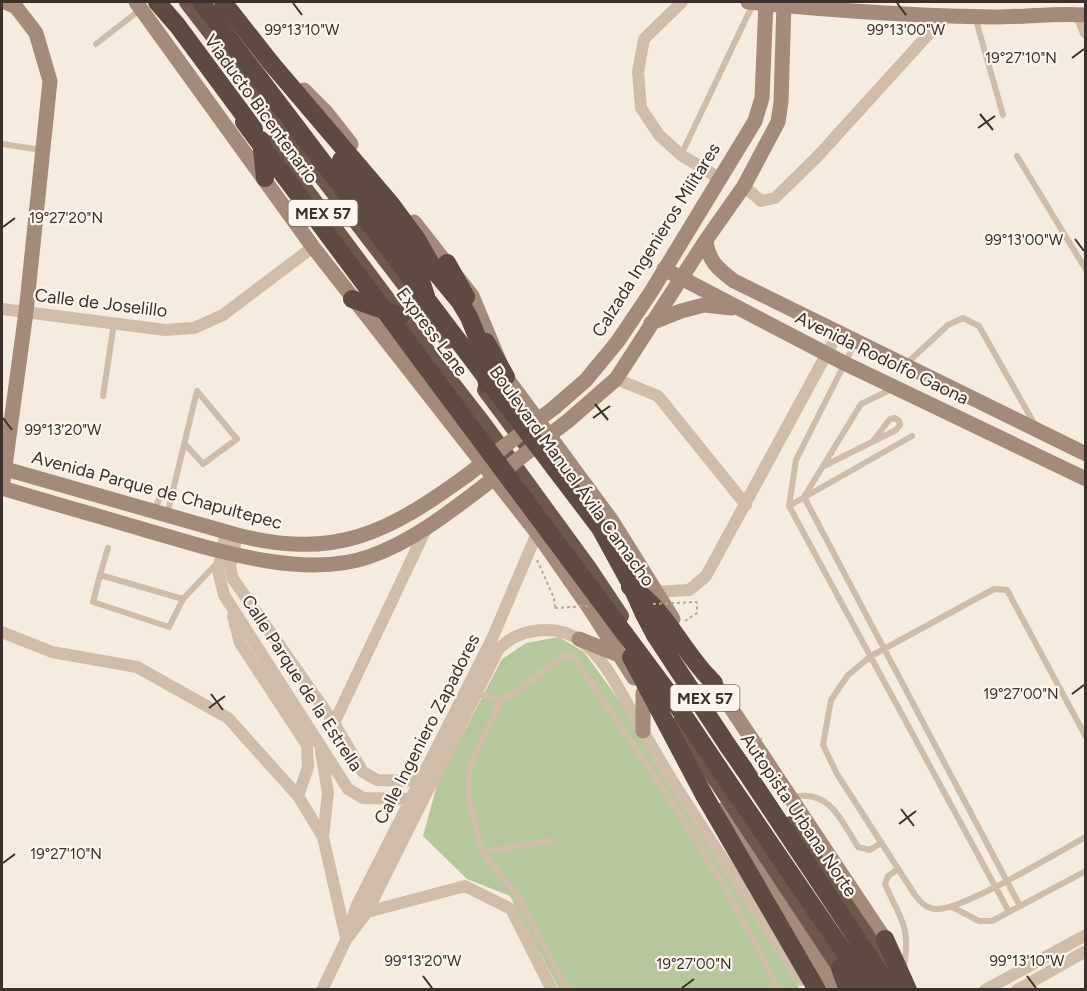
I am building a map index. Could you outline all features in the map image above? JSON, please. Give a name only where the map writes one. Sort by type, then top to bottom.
[{"type":"highway","name":"MEX 57","points":[[163,2],[180,21],[400,316],[484,424],[618,610],[692,744],[840,968],[857,990]]},
{"type":"highway","name":"Boulevard Manuel Ávila Camacho","points":[[187,2],[575,508],[903,990]]},
{"type":"highway","name":"Viaducto Bicentenario","points":[[201,2],[584,507]]},
{"type":"highway","points":[[221,2],[351,174],[416,265],[436,326]]},
{"type":"highway","points":[[221,2],[334,138],[420,235],[444,274],[467,299]]},
{"type":"highway","name":"Viaducto Bicentenario","points":[[147,3],[187,44],[543,533]]},
{"type":"highway","name":"Express Lane","points":[[147,3],[205,62],[652,657],[683,677]]},
{"type":"highway","points":[[260,129],[265,178]]},
{"type":"highway","points":[[351,174],[424,255],[469,317],[482,349],[489,395]]},
{"type":"highway","points":[[392,204],[416,238],[424,255]]},
{"type":"highway","points":[[447,263],[467,299],[488,347],[506,377]]},
{"type":"highway","points":[[352,299],[400,316]]},
{"type":"highway","name":"Autopista Urbana Norte","points":[[584,507],[614,552],[655,634],[891,990]]},
{"type":"highway","points":[[543,533],[606,610],[668,692],[870,990]]},
{"type":"highway","points":[[630,587],[645,596],[701,671],[714,683]]},
{"type":"highway","points":[[606,610],[690,771],[817,990]]},
{"type":"highway","points":[[636,636],[668,692]]},
{"type":"highway","points":[[885,939],[908,990]]},
{"type":"highway","points":[[840,968],[848,990]]},
{"type":"main road","points":[[2,488],[26,312],[51,81],[36,33],[16,8],[5,2]]},
{"type":"main road","name":"Boulevard Manuel Ávila Camacho","points":[[221,2],[325,111],[471,296],[506,377],[612,521],[714,683],[918,990]]},
{"type":"main road","points":[[748,2],[946,15],[1082,15]]},
{"type":"main road","name":"Calzada Ingenieros Militares","points":[[466,477],[586,380],[618,341],[664,269],[755,121],[762,98],[762,2]]},
{"type":"main road","points":[[147,3],[313,247],[352,299],[543,533],[643,693],[707,785],[836,990]]},
{"type":"main road","points":[[616,379],[680,278],[744,186],[778,122],[782,102],[784,4]]},
{"type":"main road","name":"Avenida Rodolfo Gaona","points":[[706,240],[707,253],[715,267],[734,281],[1086,454]]},
{"type":"main road","name":"Avenida Rodolfo Gaona","points":[[664,269],[844,363],[1086,479]]},
{"type":"main road","points":[[651,323],[704,305],[739,309]]},
{"type":"main road","name":"Avenida Parque de Chapultepec","points":[[2,488],[226,557],[303,565],[336,564],[369,556],[426,529],[569,420],[616,379]]},
{"type":"main road","points":[[1041,458],[1045,433]]},
{"type":"main road","name":"Avenida Parque de Chapultepec","points":[[3,469],[232,533],[282,544],[327,544],[358,538],[390,525],[424,506],[466,477]]},
{"type":"main road","points":[[390,525],[397,544]]},
{"type":"main road","points":[[579,639],[619,655]]},
{"type":"main road","points":[[643,693],[643,731]]},
{"type":"street","points":[[682,2],[644,39],[638,72],[641,108],[659,135],[681,155],[719,178]]},
{"type":"street","points":[[744,186],[761,201],[775,198],[817,157],[946,15]]},
{"type":"street","points":[[1082,15],[1086,33]]},
{"type":"street","name":"Calle de Joselillo","points":[[2,309],[174,331],[204,325],[223,315],[313,247]]},
{"type":"street","points":[[655,591],[689,590],[706,576],[839,331]]},
{"type":"street","points":[[616,379],[658,396],[746,505]]},
{"type":"street","points":[[334,723],[426,529]]},
{"type":"street","name":"Calle Parque de la Estrella","points":[[232,533],[226,557],[218,570],[220,583],[231,607],[348,789],[363,798],[416,802]]},
{"type":"street","name":"Calle Ingeniero Zapadores","points":[[346,940],[367,912],[416,802],[471,691],[492,639],[543,533]]},
{"type":"street","name":"Calle Parque de la Estrella","points":[[226,557],[233,579],[334,723],[363,772],[377,780],[425,783]]},
{"type":"street","points":[[231,607],[240,643],[307,746],[308,766],[298,796]]},
{"type":"street","name":"Calle Ingeniero Zapadores","points":[[471,691],[503,644],[521,634],[546,630],[562,632],[579,639]]},
{"type":"street","points":[[2,632],[52,652],[137,667],[228,718],[298,796],[323,837],[346,940]]},
{"type":"street","points":[[579,639],[596,654],[609,672],[698,820],[807,990]]},
{"type":"street","points":[[321,746],[328,793],[323,837]]},
{"type":"street","points":[[333,765],[349,749]]},
{"type":"street","name":"Calle Ingeniero Zapadores","points":[[322,990],[346,940],[356,907],[416,802]]},
{"type":"street","points":[[367,912],[465,886],[511,909],[552,990]]},
{"type":"street","points":[[985,990],[1086,935]]},
{"type":"street","points":[[1017,990],[1086,951]]},
{"type":"lane","points":[[681,155],[762,2]]},
{"type":"lane","points":[[96,44],[147,3]]},
{"type":"lane","points":[[976,16],[1004,116]]},
{"type":"lane","points":[[2,144],[43,150]]},
{"type":"lane","points":[[1017,156],[1086,270]]},
{"type":"lane","points":[[906,364],[948,324],[963,318],[979,326],[1045,433]]},
{"type":"lane","points":[[103,396],[114,324]]},
{"type":"lane","points":[[857,340],[796,460],[789,506],[1009,912]]},
{"type":"lane","points":[[804,497],[861,404],[894,387]]},
{"type":"lane","points":[[161,513],[174,491],[197,391],[237,440],[203,464],[185,444]]},
{"type":"lane","points":[[789,506],[912,436]]},
{"type":"lane","points":[[823,466],[873,441]]},
{"type":"lane","points":[[161,513],[162,489],[174,491]]},
{"type":"lane","points":[[804,497],[1020,906]]},
{"type":"lane","points":[[108,548],[93,602],[169,627],[183,599],[226,557]]},
{"type":"lane","points":[[100,574],[183,599]]},
{"type":"lane","points":[[1086,737],[1007,590],[994,589],[871,656],[849,675],[831,700],[823,745],[837,774],[881,843],[921,902],[927,907],[937,909],[952,907],[1086,837]]},
{"type":"lane","points":[[568,990],[515,892],[482,852],[469,800],[469,772],[473,758],[501,700],[510,696],[563,656],[568,655],[574,658],[686,822],[763,956],[778,990]]},
{"type":"lane","points":[[471,691],[501,700]]},
{"type":"lane","points":[[791,797],[805,794],[818,796],[833,809],[858,847],[870,850],[881,843]]},
{"type":"lane","points":[[482,852],[554,840]]},
{"type":"lane","points":[[898,869],[888,876],[885,884],[903,919],[907,937],[903,967]]},
{"type":"lane","points":[[952,907],[980,921],[992,921],[1086,871]]},
{"type":"path","points":[[554,598],[555,608]]},
{"type":"path","points":[[678,626],[697,613],[697,602]]},
{"type":"green space","points":[[559,637],[584,652],[632,718],[800,989],[559,989],[510,896],[467,879],[423,836],[438,781],[502,659],[526,643]]}]
